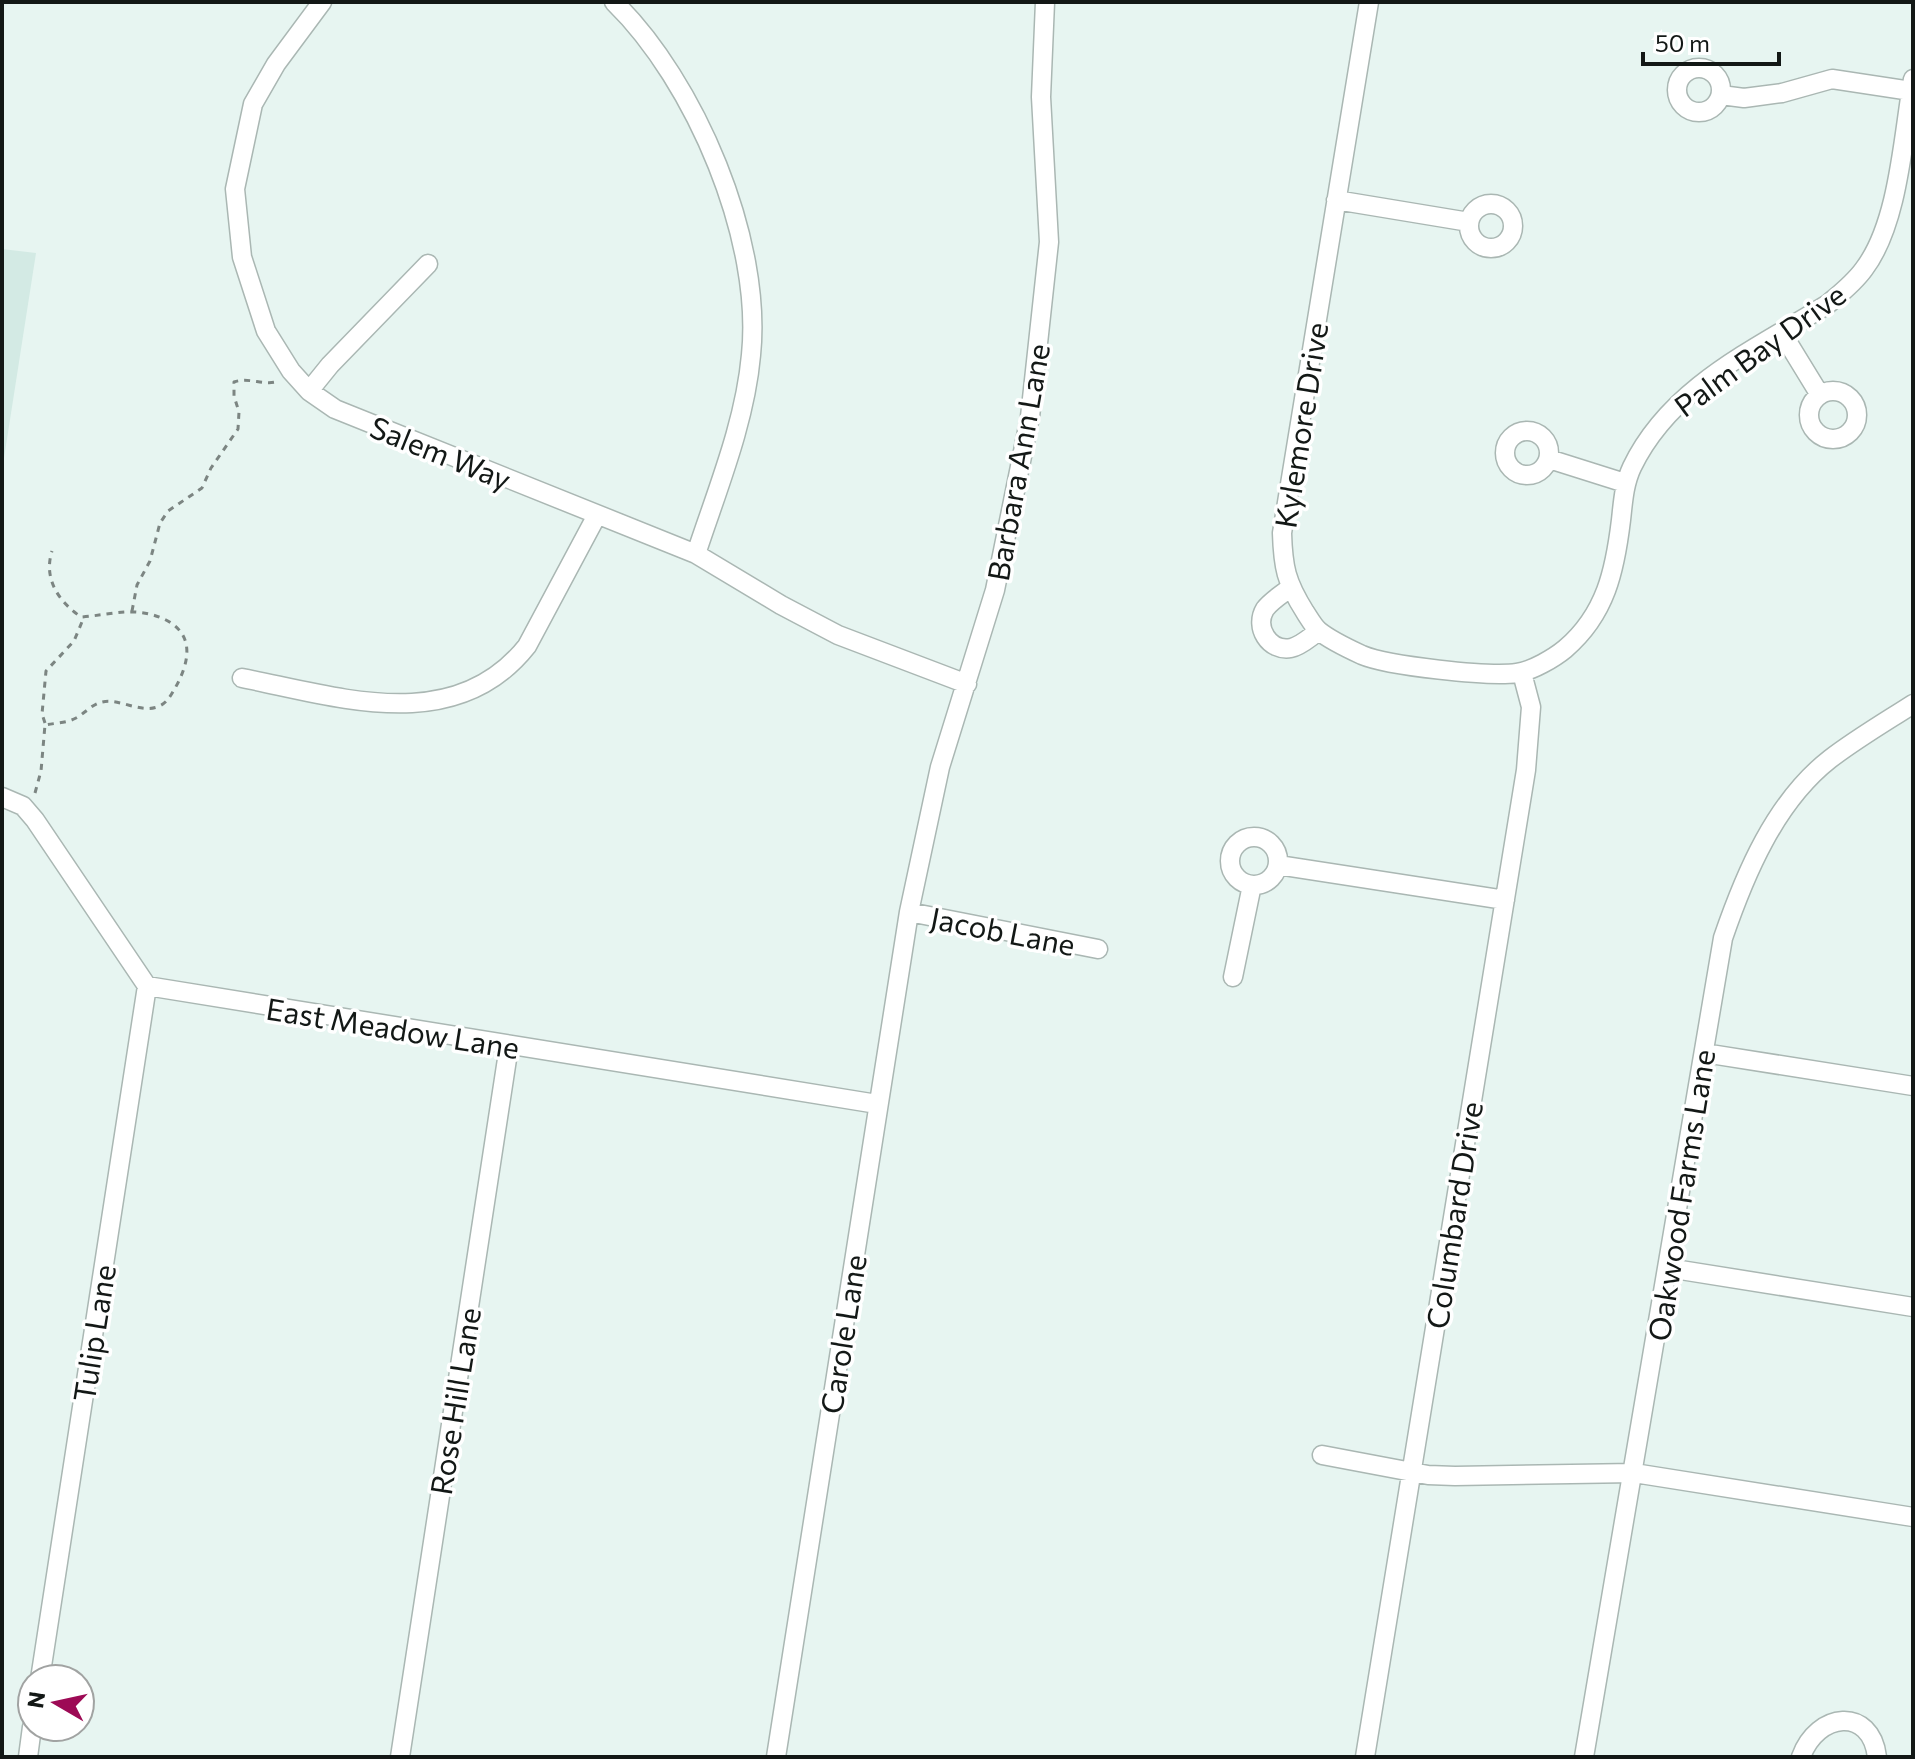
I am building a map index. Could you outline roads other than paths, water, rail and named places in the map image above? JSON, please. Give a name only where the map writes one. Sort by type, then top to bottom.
[{"type":"street","name":"Salem Way","points":[[322,2],[276,64],[253,104],[235,189],[242,257],[266,331],[293,374],[309,391],[349,415],[696,554],[838,635],[967,684]]},
{"type":"street","points":[[614,2],[628,16],[683,92],[722,179],[745,253],[750,297],[750,370],[742,408],[696,554]]},
{"type":"street","name":"Barbara Ann Lane","points":[[909,912],[940,767],[995,590],[1030,417],[1049,242],[1041,97],[1045,2]]},
{"type":"street","name":"Kylemore Drive","points":[[1369,2],[1282,533],[1283,566],[1290,588],[1319,631],[1363,655],[1485,674],[1522,673]]},
{"type":"street","points":[[1721,95],[1744,98],[1782,93],[1832,79],[1912,85]]},
{"type":"street","name":"Palm Bay Drive","points":[[1522,673],[1563,651],[1584,632],[1600,609],[1617,557],[1625,483],[1652,432],[1689,391],[1828,304],[1865,268],[1878,247],[1890,214],[1912,85]]},
{"type":"street","points":[[1336,200],[1469,222]]},
{"type":"street","points":[[309,391],[330,365],[428,264]]},
{"type":"street","points":[[1782,333],[1820,395]]},
{"type":"street","points":[[1549,459],[1625,483]]},
{"type":"street","points":[[242,678],[392,704],[437,702],[477,687],[496,677],[527,646],[597,515]]},
{"type":"street","points":[[1290,588],[1268,605],[1263,613],[1261,627],[1264,635],[1277,647],[1292,648],[1319,631]]},
{"type":"street","name":"Columbard Drive","points":[[1365,1757],[1531,736],[1531,707],[1522,673]]},
{"type":"street","name":"Oakwood Farms Lane","points":[[1584,1757],[1723,938],[1750,867],[1794,797],[1828,761],[1913,704]]},
{"type":"street","points":[[10,801],[35,820],[147,986]]},
{"type":"street","points":[[1255,836],[1270,842],[1278,856],[1278,865],[1272,878],[1252,885],[1237,878],[1230,863],[1239,841],[1255,836]]},
{"type":"street","points":[[1278,865],[1505,900]]},
{"type":"street","points":[[1233,977],[1252,885]]},
{"type":"street","name":"Jacob Lane","points":[[909,912],[1098,949]]},
{"type":"street","name":"Carole Lane","points":[[776,1757],[909,912]]},
{"type":"street","name":"East Meadow Lane","points":[[147,986],[877,1104]]},
{"type":"street","name":"Tulip Lane","points":[[42,1663],[147,986]]},
{"type":"street","name":"Rose Hill Lane","points":[[400,1757],[509,1046]]},
{"type":"street","points":[[1704,1053],[1913,1086]]},
{"type":"street","points":[[1668,1268],[1913,1307]]},
{"type":"street","points":[[1322,1455],[1455,1476],[1634,1473],[1913,1517]]},
{"type":"street","points":[[1801,1757],[1806,1744],[1822,1726],[1846,1721],[1863,1728],[1872,1738],[1877,1757]]}]
